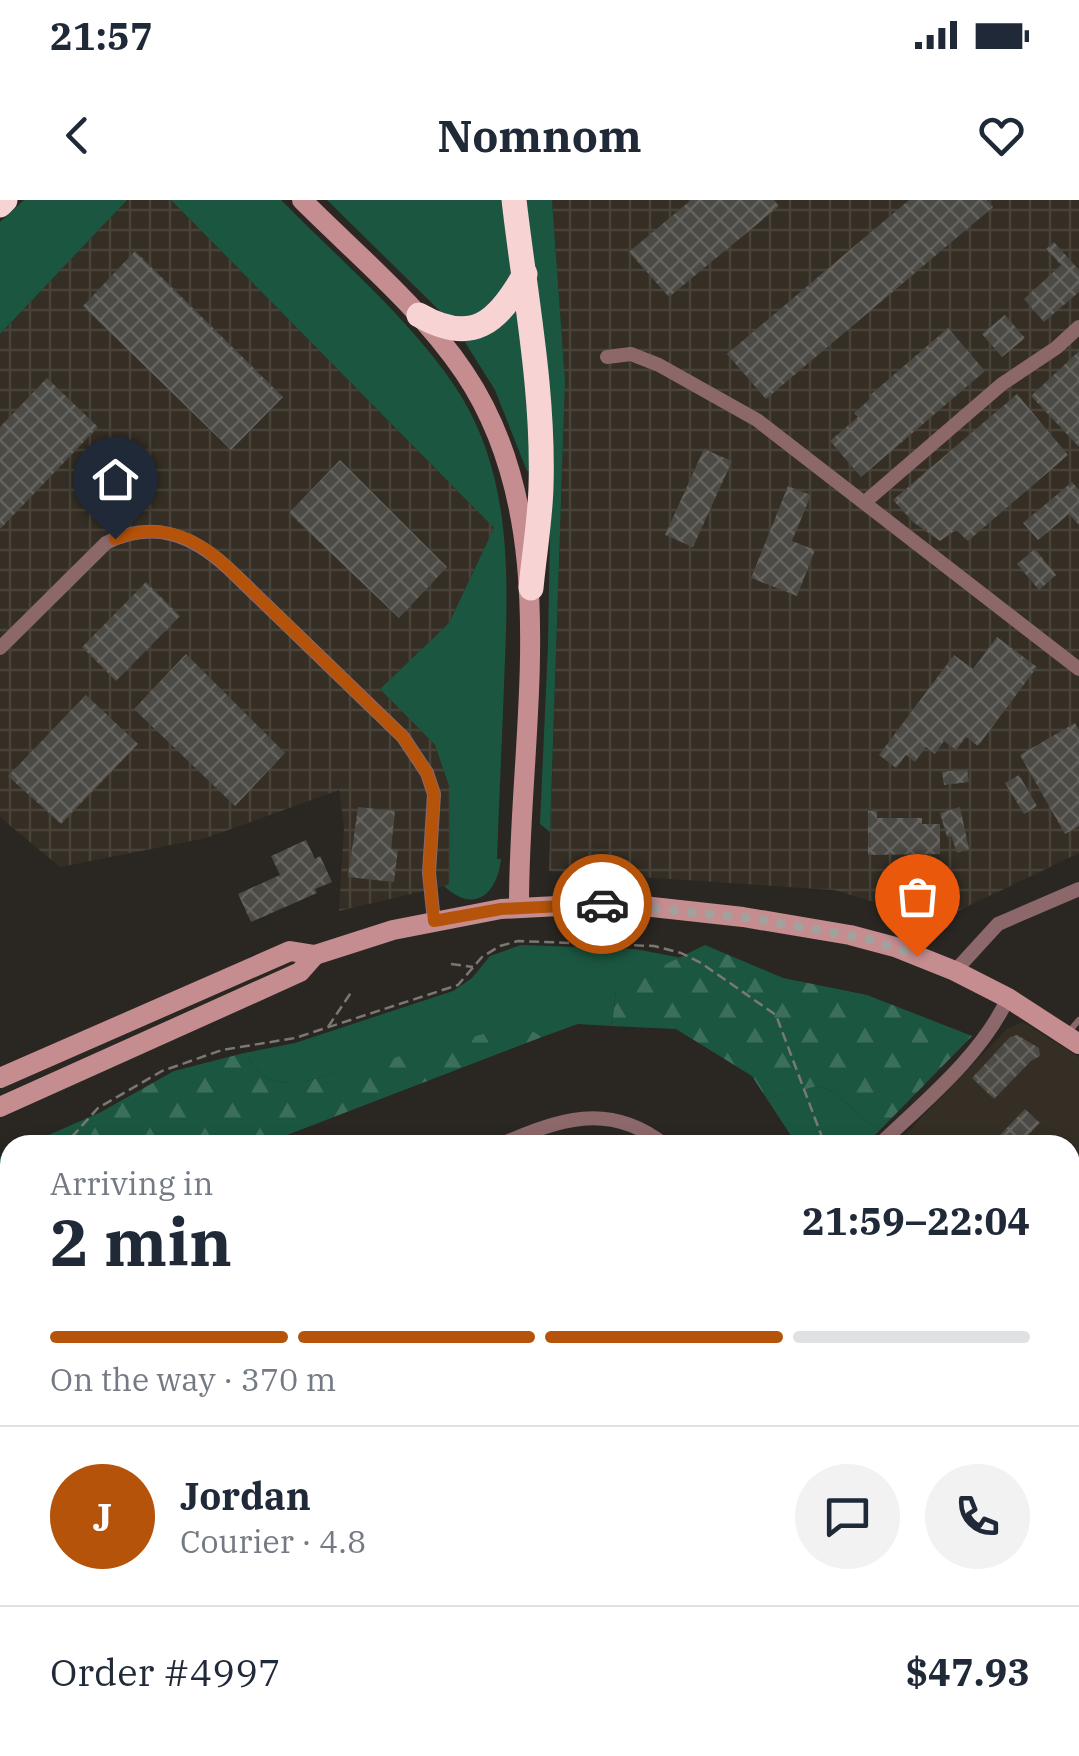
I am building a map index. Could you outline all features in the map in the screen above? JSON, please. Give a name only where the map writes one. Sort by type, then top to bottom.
[{"type":"highway","points":[[514,200],[534,352],[541,487],[531,588]]},
{"type":"highway","points":[[419,316],[452,331],[480,325],[504,308],[525,274]]},
{"type":"main road","points":[[302,200],[419,316],[463,371],[502,444],[514,484],[531,588],[520,908]]},
{"type":"main road","points":[[0,1078],[290,951],[314,955],[434,921],[520,908],[616,903],[743,917],[868,939],[954,971],[1075,1033]]},
{"type":"main road","points":[[0,1107],[300,972],[314,955]]},
{"type":"street","points":[[864,502],[1002,384],[1079,328]]},
{"type":"street","points":[[607,357],[631,354],[724,399],[1079,669]]},
{"type":"street","points":[[0,648],[98,549],[115,539],[135,532],[166,531],[198,544],[403,737],[416,754],[434,794],[429,873],[434,921]]},
{"type":"street","points":[[954,971],[998,924],[1079,888]]},
{"type":"street","points":[[889,1135],[958,1068],[1000,1015],[1008,998]]},
{"type":"street","points":[[523,1135],[551,1123],[588,1118],[633,1126],[648,1135]]},
{"type":"path","points":[[74,1135],[98,1108],[162,1071],[222,1050],[295,1038],[458,985],[482,957],[500,946],[518,942],[654,946],[701,963],[776,1015],[821,1135]]},
{"type":"path","points":[[451,964],[474,967]]},
{"type":"path","points":[[328,1027],[352,991]]},
{"type":"shaded area","points":[[127,200],[171,200],[494,528],[449,623],[380,689],[435,745],[450,789],[449,885],[339,911],[344,827],[339,790],[206,838],[60,867],[0,817],[0,334]]},
{"type":"shaded area","points":[[552,200],[1079,200],[1079,853],[937,921],[834,890],[549,871],[565,381]]},
{"type":"shaded area","points":[[1023,1022],[1079,1057],[1079,1135],[905,1135],[1008,1028]]},
{"type":"green space","points":[[24,200],[127,200],[0,334],[0,222]]},
{"type":"green space","points":[[171,200],[281,200],[423,344],[461,396],[478,429],[499,500],[506,573],[497,859],[501,859],[495,882],[482,896],[465,899],[444,886],[449,884],[450,789],[435,745],[380,689],[449,623],[494,528]]},
{"type":"green space","points":[[327,200],[501,200],[511,265],[505,293],[472,319],[444,315]]},
{"type":"green space","points":[[518,200],[552,200],[565,381],[550,832],[540,824],[551,468]]},
{"type":"green space","points":[[521,307],[531,471],[527,471],[495,390],[463,339]]},
{"type":"green space","points":[[521,945],[635,949],[682,958],[616,989],[612,1026],[578,1024],[542,1037],[521,1025],[299,1083],[267,1077],[244,1053],[295,1043],[453,991],[472,978],[490,956]]},
{"type":"green space","points":[[705,945],[783,978],[867,995],[972,1036],[879,1131],[832,1091],[817,1086],[767,1099],[752,1076],[676,1029],[612,1026],[616,989]]},
{"type":"green space","points":[[521,1024],[542,1037],[287,1135],[49,1135],[101,1112],[174,1071],[244,1053],[267,1077],[299,1083]]},
{"type":"green space","points":[[816,1086],[832,1091],[879,1131],[875,1135],[790,1135],[767,1099]]},
{"type":"building","points":[[691,200],[774,200],[779,206],[669,297],[629,252]]},
{"type":"building","points":[[909,200],[987,200],[993,207],[766,399],[727,354]]},
{"type":"building","points":[[1054,242],[1079,270],[1079,292],[1044,322],[1024,299],[1061,265],[1046,249]]},
{"type":"building","points":[[135,251],[283,397],[231,450],[83,306]]},
{"type":"building","points":[[1005,315],[1025,338],[1002,357],[982,334]]},
{"type":"building","points":[[948,328],[985,371],[861,477],[830,441],[858,417],[854,413],[869,396]]},
{"type":"building","points":[[1079,351],[1079,447],[1031,396]]},
{"type":"building","points":[[47,378],[98,427],[0,529],[0,427]]},
{"type":"building","points":[[1017,394],[1068,455],[968,541],[956,530],[940,541],[913,522],[893,500]]},
{"type":"building","points":[[704,449],[732,461],[693,547],[665,535]]},
{"type":"building","points":[[340,460],[447,567],[399,618],[289,513]]},
{"type":"building","points":[[1072,482],[1079,490],[1079,525],[1069,514],[1038,540],[1023,523]]},
{"type":"building","points":[[788,486],[811,495],[792,541],[815,550],[797,596],[751,578]]},
{"type":"building","points":[[1035,549],[1056,575],[1039,590],[1017,564]]},
{"type":"building","points":[[146,582],[180,616],[116,681],[82,647]]},
{"type":"building","points":[[997,637],[1037,667],[978,746],[966,737],[956,750],[944,741],[935,754],[926,747],[915,762],[906,755],[896,768],[879,755],[954,655],[973,669]]},
{"type":"building","points":[[186,654],[285,753],[235,806],[134,709]]},
{"type":"building","points":[[86,695],[138,744],[61,824],[8,776]]},
{"type":"building","points":[[1075,723],[1079,730],[1079,826],[1065,834],[1020,755]]},
{"type":"building","points":[[967,769],[969,782],[944,785],[942,772]]},
{"type":"building","points":[[1019,775],[1037,806],[1024,814],[1005,783]]},
{"type":"building","points":[[358,807],[395,811],[391,849],[398,849],[394,882],[348,877]]},
{"type":"building","points":[[960,807],[969,849],[957,853],[940,813]]},
{"type":"building","points":[[868,811],[877,811],[877,818],[922,818],[922,824],[940,824],[940,854],[868,855]]},
{"type":"building","points":[[306,840],[315,859],[320,856],[332,882],[315,889],[317,893],[251,922],[238,894],[280,875],[271,856]]},
{"type":"building","points":[[1017,1035],[1039,1048],[1040,1056],[994,1099],[972,1078],[1010,1037]]},
{"type":"building","points":[[1025,1109],[1040,1123],[1028,1135],[1000,1135]]},
{"type":"way so far","points":[[602,904],[750,918],[868,939],[917,956]]},
{"type":"route","points":[[115,539],[135,532],[166,531],[186,537],[214,555],[403,737],[427,773],[434,794],[429,873],[434,921],[501,909],[602,904]]}]
